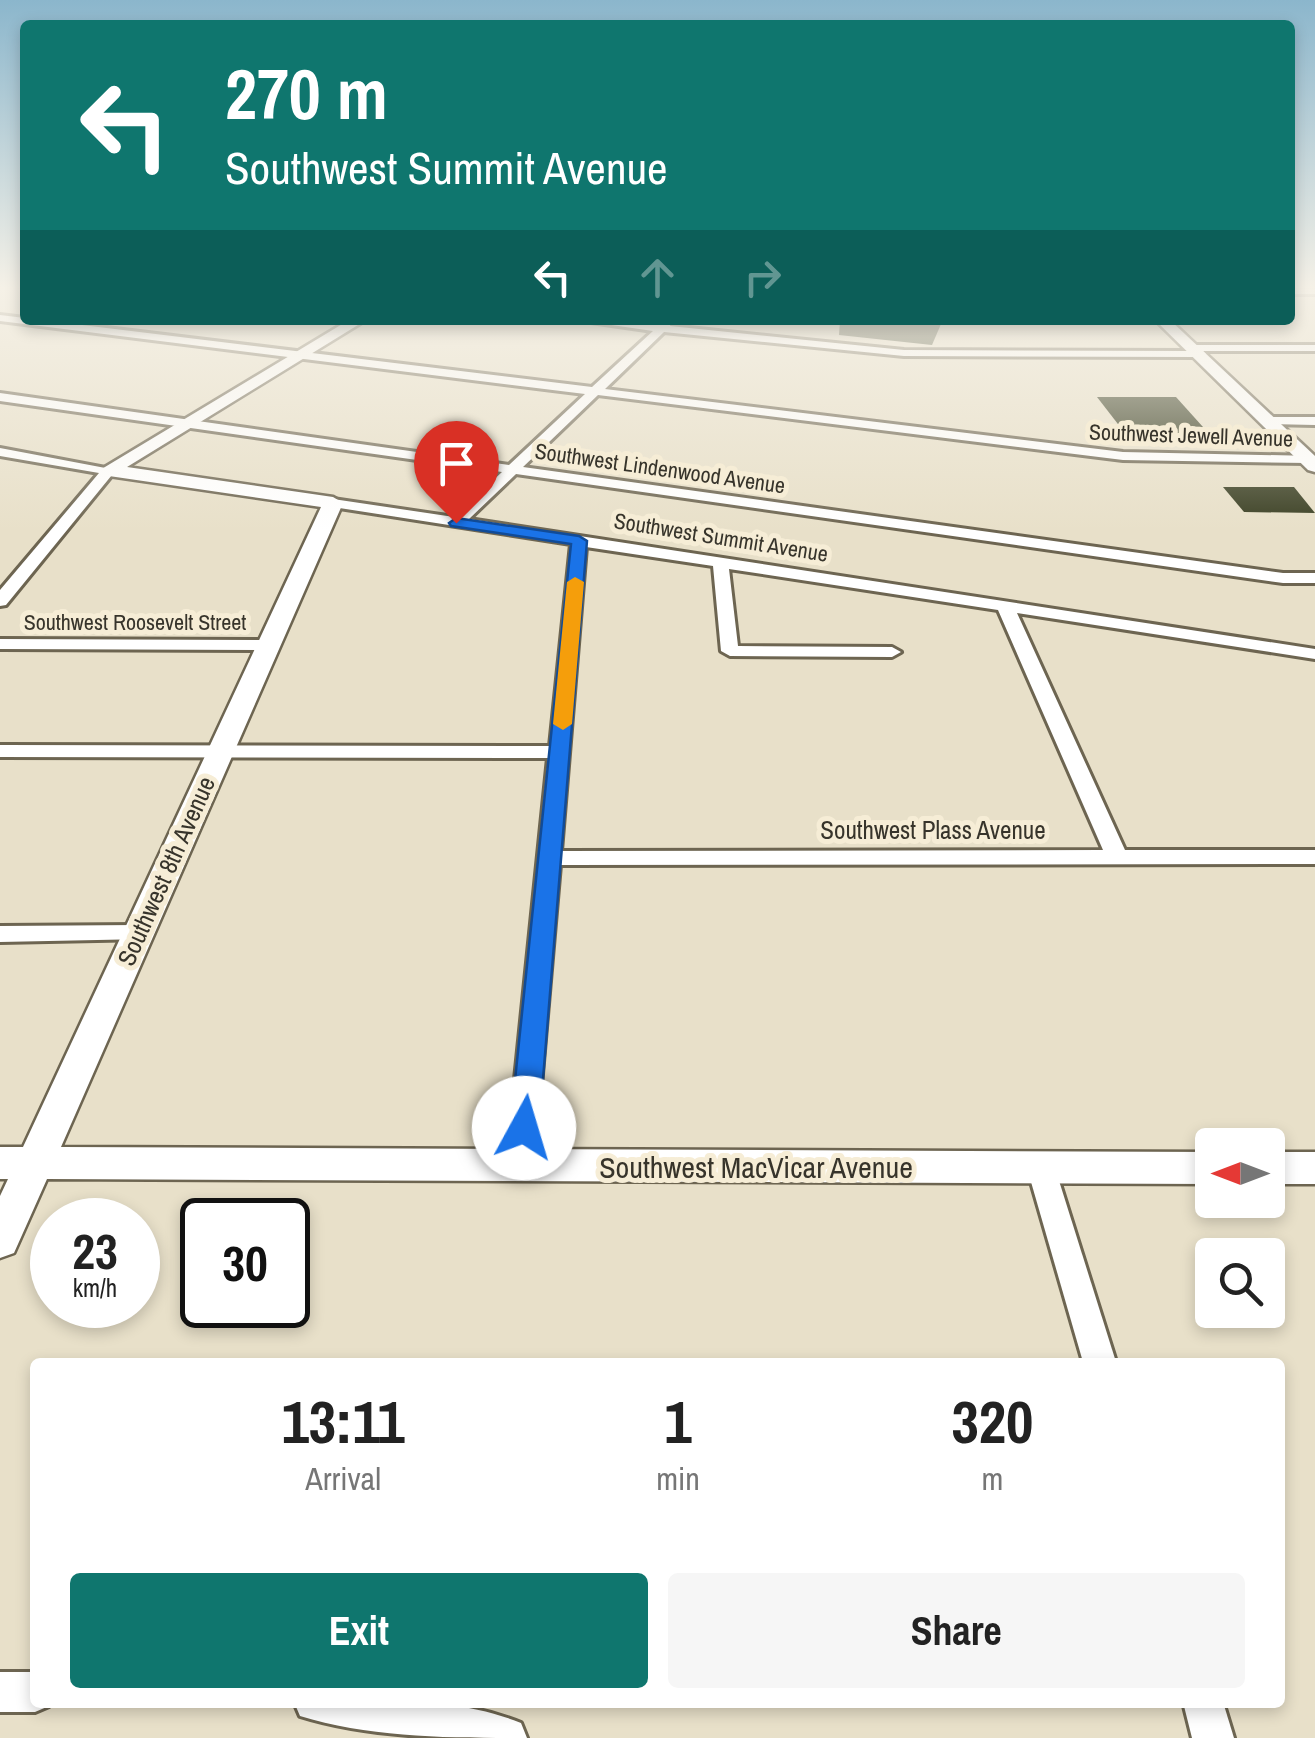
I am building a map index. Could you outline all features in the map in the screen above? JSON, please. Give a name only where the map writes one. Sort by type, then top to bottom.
[{"type":"street","points":[[0,601],[109,470],[276,370]]},
{"type":"street","name":"Southwest Jewell Avenue","points":[[424,370],[1123,456],[1312,462]]},
{"type":"street","points":[[456,523],[617,370]]},
{"type":"street","points":[[1217,370],[1312,462]]},
{"type":"street","name":"Southwest Lindenwood Avenue","points":[[0,397],[1283,578],[1315,578]]},
{"type":"street","points":[[1270,421],[1315,421]]},
{"type":"street","name":"Southwest Summit Avenue","points":[[0,452],[1315,654]]},
{"type":"street","name":"Southwest 8th Avenue","points":[[0,1240],[18,1163],[138,933],[333,503]]},
{"type":"street","points":[[520,1167],[579,541]]},
{"type":"street","points":[[720,561],[730,651],[892,652]]},
{"type":"street","points":[[1005,606],[1118,858]]},
{"type":"street","name":"Southwest Roosevelt Street","points":[[0,644],[269,645]]},
{"type":"street","points":[[0,751],[560,752]]},
{"type":"street","name":"Southwest Plass Avenue","points":[[552,858],[1315,857]]},
{"type":"street","points":[[0,934],[138,933]]},
{"type":"street","name":"Southwest MacVicar Avenue","points":[[18,1163],[1195,1168]]},
{"type":"street","points":[[1042,1168],[1099,1358]]},
{"type":"street","points":[[1285,1168],[1315,1168]]},
{"type":"street","points":[[0,1692],[30,1692]]},
{"type":"street","points":[[346,1708],[506,1738]]},
{"type":"street","points":[[1205,1708],[1214,1738]]},
{"type":"building","points":[[1097,397],[1176,397],[1212,437],[1128,437]]},
{"type":"building","points":[[1223,487],[1294,487],[1315,513],[1244,512]]},
{"type":"slow traffic","points":[[563,724],[575,582]]},
{"type":"route","points":[[456,523],[579,541],[524,1128]]}]
